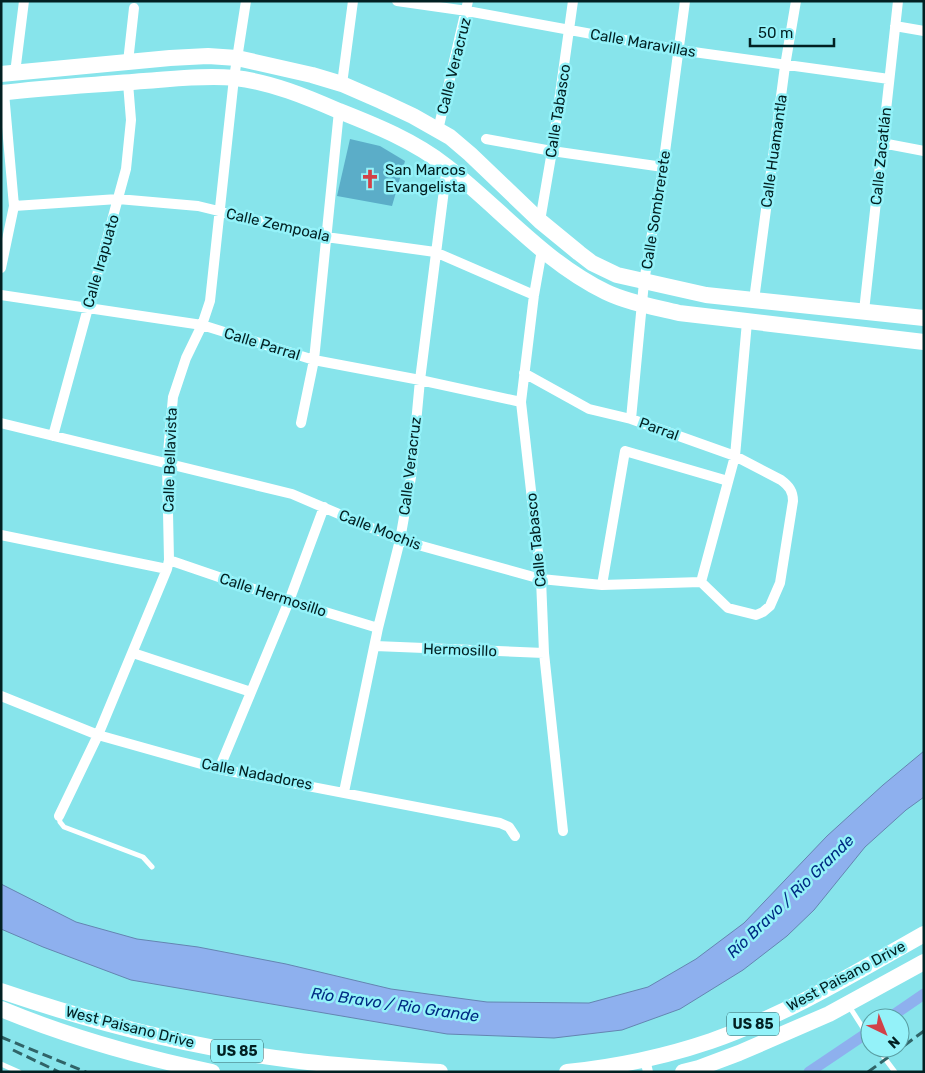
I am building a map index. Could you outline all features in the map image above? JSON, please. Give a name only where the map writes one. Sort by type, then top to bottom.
[{"type":"main road","points":[[8,74],[208,56],[237,58],[312,75],[342,84],[405,112],[438,130],[470,154],[540,221],[592,263],[618,275],[706,295],[924,318]]},
{"type":"main road","points":[[2,93],[197,78],[248,80],[293,93],[339,111],[419,147],[447,166],[542,250],[589,283],[608,293],[679,313],[924,342]]},
{"type":"main road","name":"West Paisano Drive","points":[[567,1072],[647,1066],[765,1019],[836,984],[924,934]]},
{"type":"main road","name":"West Paisano Drive","points":[[683,1072],[739,1053],[829,1014],[924,962]]},
{"type":"main road","points":[[836,984],[848,1004]]},
{"type":"main road","name":"West Paisano Drive","points":[[1,991],[146,1033],[209,1047],[292,1060],[440,1072]]},
{"type":"main road","points":[[32,1022],[38,1003]]},
{"type":"main road","name":"West Paisano Drive","points":[[1,1009],[32,1022],[119,1049],[212,1072]]},
{"type":"street","points":[[8,74],[24,1]]},
{"type":"street","name":"Calle Bellavista","points":[[59,816],[98,735],[168,565],[167,464],[173,398],[186,358],[202,325],[210,301],[234,78],[246,1]]},
{"type":"street","points":[[342,84],[353,1]]},
{"type":"street","name":"Calle Maravillas","points":[[397,1],[468,6],[570,29],[678,50],[889,79]]},
{"type":"street","name":"Calle Tabasco","points":[[540,221],[552,152],[573,1]]},
{"type":"street","name":"Calle Sombrerete","points":[[631,419],[644,282],[663,168],[685,1]]},
{"type":"street","name":"Calle Huamantla","points":[[754,300],[785,66],[796,1]]},
{"type":"street","name":"Calle Zacatlán","points":[[864,311],[898,1]]},
{"type":"street","name":"Calle Veracruz","points":[[438,130],[468,6]]},
{"type":"street","points":[[128,62],[134,8]]},
{"type":"street","points":[[894,26],[924,31]]},
{"type":"street","name":"Calle Irapuato","points":[[53,436],[118,199],[129,149],[131,120],[128,83]]},
{"type":"street","points":[[1,268],[14,206],[2,93]]},
{"type":"street","points":[[301,424],[314,360],[339,111]]},
{"type":"street","points":[[486,139],[552,152],[663,168]]},
{"type":"street","points":[[882,144],[924,151]]},
{"type":"street","name":"Calle Veracruz","points":[[344,792],[378,628],[400,540],[411,477],[420,380],[447,166]]},
{"type":"street","name":"Calle Zempoala","points":[[14,206],[118,199],[198,206],[326,237],[435,252],[534,295]]},
{"type":"street","name":"Calle Tabasco","points":[[542,250],[534,295],[521,402],[541,578],[544,653],[563,830]]},
{"type":"street","name":"Calle Parral","points":[[1,295],[202,325],[314,360],[521,402]]},
{"type":"street","points":[[701,582],[735,456],[747,322]]},
{"type":"street","name":"Parral","points":[[524,373],[589,409],[631,419],[735,456],[781,480],[791,490],[793,501],[780,583],[770,606],[756,615],[728,608],[701,582]]},
{"type":"street","name":"Calle Mochis","points":[[1,423],[292,494],[400,540],[541,578],[602,585],[701,582]]},
{"type":"street","points":[[602,585],[625,451],[728,481]]},
{"type":"street","points":[[219,768],[289,601],[324,507]]},
{"type":"street","name":"Calle Hermosillo","points":[[1,535],[168,565],[378,628]]},
{"type":"street","name":"Hermosillo","points":[[375,646],[544,653]]},
{"type":"street","points":[[133,653],[251,692]]},
{"type":"street","name":"Calle Nadadores","points":[[1,696],[98,735],[219,768],[500,823],[509,828],[515,836]]},
{"type":"lane","points":[[59,816],[60,822],[64,827],[143,857],[152,867]]},
{"type":"lane","points":[[848,1004],[860,1024]]},
{"type":"lane","points":[[884,1058],[895,1072]]},
{"type":"lane","points":[[1,1064],[19,1072]]},
{"type":"water","name":"Río Bravo / Rio Grande","points":[[924,751],[924,797],[906,810],[865,847],[814,910],[787,936],[743,970],[680,1009],[622,1030],[554,1038],[447,1034],[131,980],[1,929],[1,884],[76,922],[137,939],[198,947],[286,964],[391,989],[487,1002],[589,1003],[648,987],[696,959],[744,923],[827,836]]},
{"type":"building","name":"San Marcos Evangelista","points":[[350,139],[380,146],[405,161],[392,206],[337,196]]},
{"type":"waterway","points":[[904,1008],[924,994]]},
{"type":"waterway","points":[[809,1072],[860,1038]]},
{"type":"railway","points":[[868,1072],[924,1031]]},
{"type":"railway","points":[[1,1037],[86,1072]]},
{"type":"railway","points":[[13,1050],[59,1072]]},
{"type":"place","name":"San Marcos Evangelista","points":[[370,179]]}]
